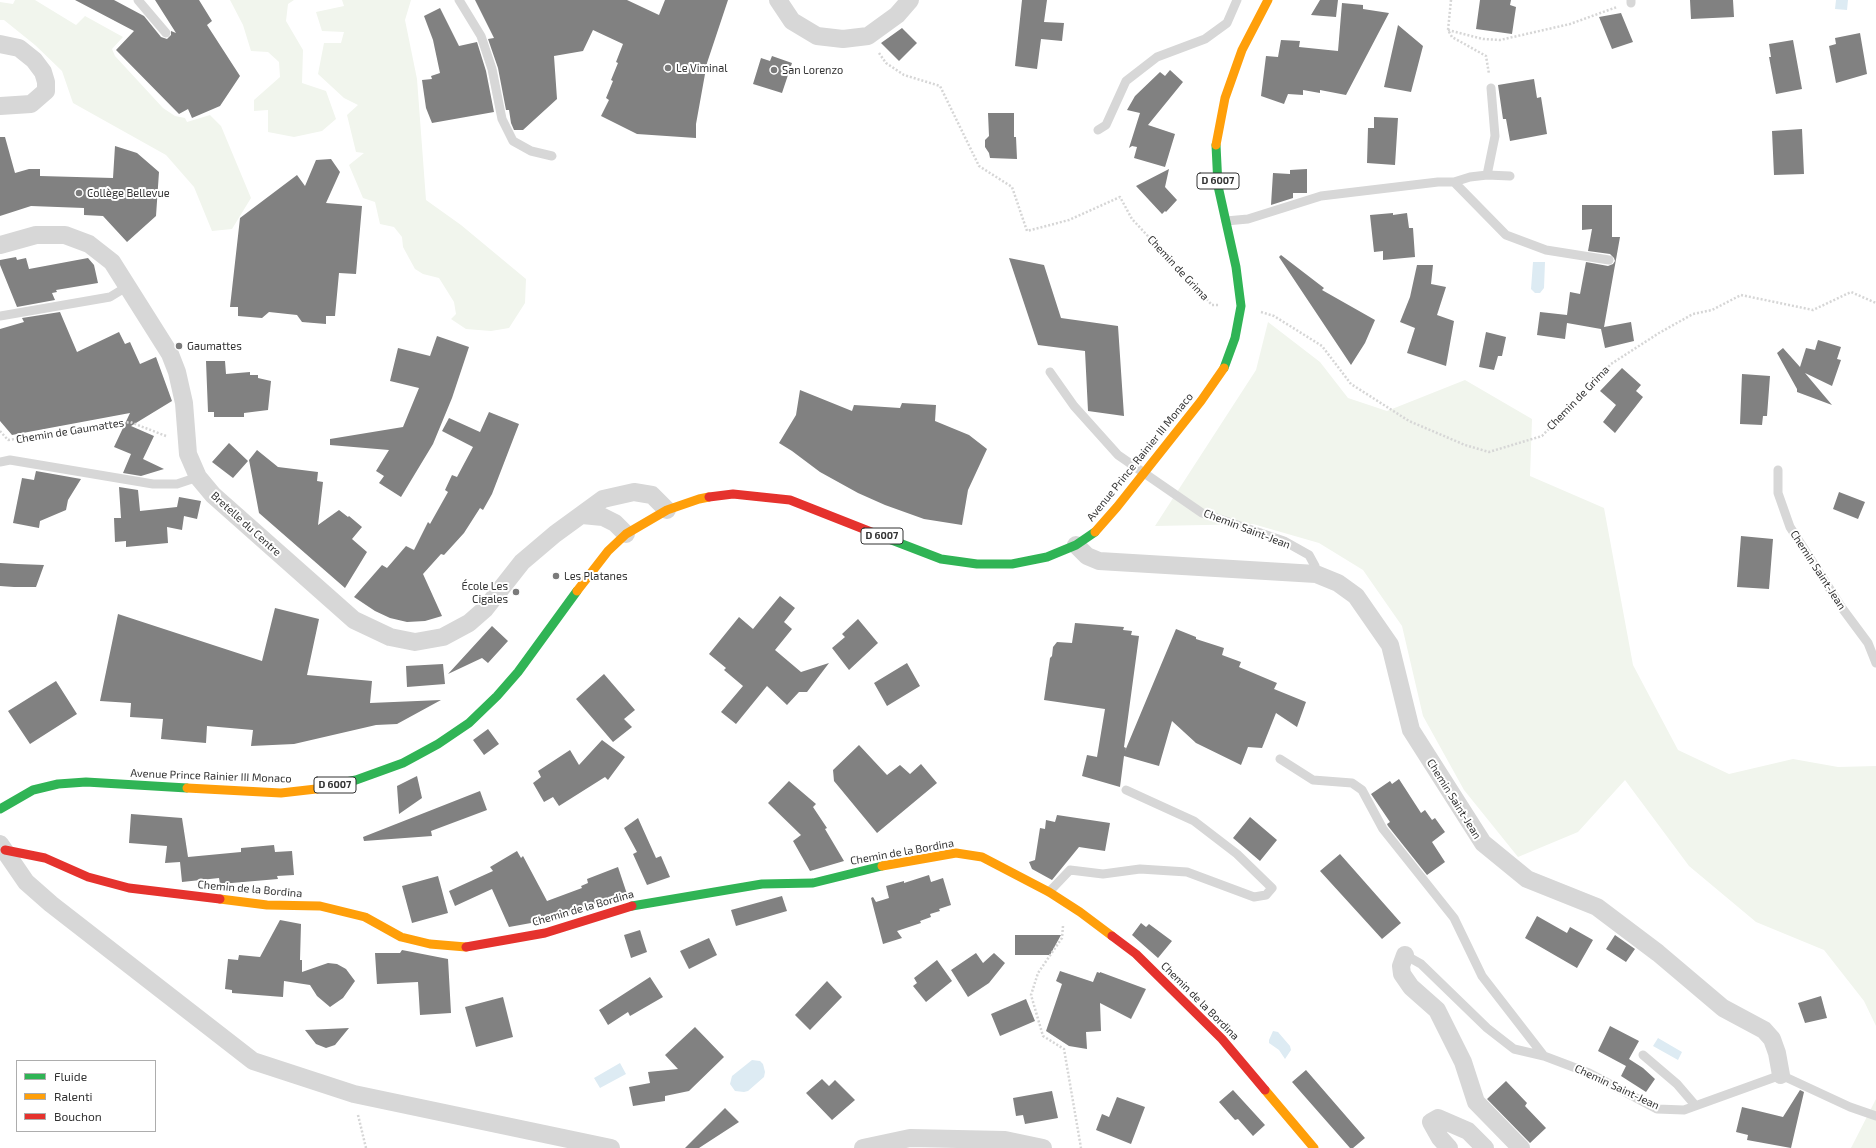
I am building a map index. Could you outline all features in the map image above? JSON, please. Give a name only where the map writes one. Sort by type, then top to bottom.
[{"type":"main road","name":"Avenue Prince Rainier III Monaco","points":[[0,810],[33,790],[58,784],[86,782],[281,793],[316,789],[356,780],[403,763],[438,744],[468,723],[497,696],[518,672],[590,573],[608,551],[626,534],[667,510],[699,499],[733,494],[790,500],[942,559],[977,564],[1012,564],[1047,557],[1076,545],[1095,532],[1117,507],[1201,401],[1224,368],[1236,338],[1241,306],[1236,267],[1218,186],[1216,141],[1225,98],[1242,50],[1268,0]]},
{"type":"main road","name":"Chemin de la Bordina","points":[[2,847],[45,858],[88,877],[129,888],[267,905],[320,906],[365,917],[402,937],[430,944],[462,948],[545,933],[623,908],[660,900],[762,884],[813,883],[874,867],[956,852],[982,857],[1049,892],[1059,900],[1080,912],[1142,960],[1222,1038],[1314,1148]]},
{"type":"street","points":[[778,0],[792,21],[817,36],[843,39],[868,36],[897,14],[910,0]]},
{"type":"street","points":[[0,44],[19,48],[34,60],[43,72],[46,82],[46,91],[31,104],[0,106]]},
{"type":"street","name":"Bretelle du Centre","points":[[0,246],[36,235],[65,235],[89,244],[112,262],[170,354],[177,372],[184,403],[188,454],[198,477],[212,495],[354,620],[390,637],[415,642],[443,637],[469,623],[485,609],[522,562],[555,534],[582,516],[603,499],[634,492],[652,496],[667,510]]},
{"type":"street","points":[[582,516],[603,517],[615,523],[626,534]]},
{"type":"street","name":"Chemin Saint-Jean","points":[[1076,545],[1087,556],[1099,561],[1316,574],[1338,583],[1356,596],[1390,646],[1411,730],[1483,843],[1527,879],[1597,907],[1658,953],[1723,1008],[1764,1030],[1772,1040],[1777,1053],[1781,1075]]},
{"type":"street","points":[[2,847],[26,882],[51,904],[253,1061],[354,1094],[611,1148]]},
{"type":"street","name":"Chemin Saint-Jean","points":[[1405,955],[1400,966],[1402,974],[1410,987],[1437,1010],[1463,1062],[1476,1102],[1521,1148]]},
{"type":"street","points":[[1449,1148],[1440,1138],[1431,1122],[1438,1118],[1468,1131],[1485,1148]]},
{"type":"street","points":[[863,1148],[910,1138],[1005,1140],[1043,1148]]},
{"type":"lane","points":[[138,0],[166,33]]},
{"type":"lane","points":[[459,0],[481,36],[492,69],[502,119],[514,141],[531,151],[552,156]]},
{"type":"lane","points":[[1098,130],[1106,125],[1126,81],[1157,57],[1206,39],[1227,23],[1237,0]]},
{"type":"lane","points":[[1487,175],[1495,136],[1491,88]]},
{"type":"lane","points":[[1226,221],[1248,219],[1321,196],[1438,182],[1454,182],[1470,177],[1487,175],[1510,176]]},
{"type":"lane","points":[[1454,182],[1506,235],[1546,250],[1609,260]]},
{"type":"lane","points":[[0,316],[110,297],[128,286]]},
{"type":"lane","name":"Chemin Saint-Jean","points":[[1050,372],[1074,406],[1118,454],[1202,513],[1284,541],[1309,554],[1315,566],[1316,574]]},
{"type":"lane","points":[[0,462],[10,460],[153,484],[177,484],[198,477]]},
{"type":"lane","name":"Chemin Saint-Jean","points":[[1778,470],[1778,493],[1790,527],[1842,608],[1868,643],[1876,663]]},
{"type":"lane","points":[[1280,759],[1313,780],[1352,783],[1362,790],[1383,829],[1454,918],[1482,976],[1544,1056]]},
{"type":"lane","points":[[1049,892],[1070,870],[1103,874],[1140,870],[1187,872],[1254,897],[1266,895],[1272,888],[1237,854],[1194,821],[1126,790]]},
{"type":"lane","name":"Chemin Saint-Jean","points":[[1405,955],[1421,964],[1487,1028],[1514,1049],[1544,1056],[1589,1073],[1657,1109],[1684,1110],[1781,1075]]},
{"type":"lane","points":[[1643,1055],[1677,1084],[1695,1105]]},
{"type":"lane","points":[[1781,1075],[1850,1107],[1876,1116]]},
{"type":"path","points":[[1451,0],[1448,30],[1452,38],[1486,56],[1491,88]]},
{"type":"path","points":[[1448,30],[1483,39],[1500,40],[1570,24],[1631,1]]},
{"type":"path","name":"Chemin de Grima","points":[[868,36],[886,63],[904,76],[940,86],[979,166],[1012,187],[1027,230],[1069,220],[1120,197],[1132,219],[1212,305],[1241,306],[1274,316],[1322,346],[1351,384],[1409,421],[1465,445],[1489,452],[1542,436],[1611,364],[1659,333],[1693,314],[1712,310],[1741,295],[1813,310],[1851,292],[1876,303]]},
{"type":"path","name":"Chemin de Gaumattes","points":[[0,431],[8,440],[130,422],[187,445]]},
{"type":"path","points":[[1059,900],[1057,908],[1064,921],[1062,938],[1038,972],[1031,995],[1043,1036],[1064,1049],[1081,1148]]},
{"type":"path","points":[[354,1094],[366,1148]]},
{"type":"shaded area","points":[[15,0],[35,0],[76,25],[85,16],[123,37],[112,49],[115,56],[163,108],[175,116],[185,118],[187,122],[210,115],[221,126],[251,198],[232,229],[212,231],[194,187],[166,155],[73,103],[62,71],[35,45],[4,20],[0,20],[0,2],[13,4]]},
{"type":"shaded area","points":[[230,0],[294,0],[288,4],[286,21],[303,50],[302,83],[326,91],[336,119],[322,131],[294,137],[268,132],[268,110],[254,111],[254,100],[280,77],[279,62],[268,52],[251,51],[243,25]]},
{"type":"shaded area","points":[[342,0],[411,0],[405,20],[417,79],[426,200],[461,225],[526,279],[525,303],[509,328],[491,331],[466,329],[451,319],[456,314],[454,302],[439,278],[423,274],[415,269],[403,247],[402,237],[394,227],[380,224],[375,202],[363,198],[349,165],[364,153],[356,152],[347,115],[358,105],[344,98],[318,74],[324,43],[341,43],[344,32],[322,31],[316,12],[344,6]]},
{"type":"shaded area","points":[[1836,0],[1848,0],[1847,10],[1835,9]]},
{"type":"shaded area","points":[[1533,262],[1545,262],[1544,288],[1540,293],[1535,293],[1531,289]]},
{"type":"shaded area","points":[[1268,322],[1320,362],[1348,398],[1387,411],[1465,380],[1532,419],[1530,476],[1604,508],[1633,665],[1678,750],[1729,774],[1793,759],[1838,767],[1876,766],[1876,1026],[1864,1001],[1824,950],[1756,922],[1689,866],[1625,780],[1578,832],[1518,857],[1464,790],[1423,716],[1402,626],[1363,570],[1319,543],[1253,524],[1155,526],[1256,370]]},
{"type":"shaded area","points":[[1273,1031],[1278,1032],[1290,1046],[1291,1050],[1285,1059],[1279,1050],[1269,1043]]},
{"type":"shaded area","points":[[1658,1038],[1682,1052],[1678,1060],[1653,1046]]},
{"type":"shaded area","points":[[752,1060],[760,1061],[763,1064],[765,1072],[764,1077],[748,1091],[735,1091],[730,1084],[732,1076]]},
{"type":"shaded area","points":[[620,1063],[626,1074],[600,1088],[594,1078]]},
{"type":"shaded area","points":[[1876,1099],[1876,1148],[1851,1148]]},
{"type":"building","points":[[75,0],[114,0],[144,16],[161,37],[167,39],[171,35],[171,31],[176,33],[155,0],[199,0],[212,21],[207,25],[240,76],[220,106],[192,118],[188,109],[179,114],[116,50],[134,31]]},
{"type":"building","points":[[475,0],[627,0],[659,15],[665,0],[728,0],[707,63],[696,124],[696,138],[637,134],[601,116],[609,100],[606,98],[613,81],[611,80],[618,63],[616,62],[623,44],[593,30],[583,51],[554,56],[557,99],[523,130],[514,130],[511,123],[509,110],[506,110],[498,68],[488,39],[494,38]]},
{"type":"building","points":[[1022,0],[1047,0],[1044,22],[1064,23],[1062,41],[1041,39],[1037,69],[1015,66]]},
{"type":"building","points":[[1320,0],[1338,0],[1336,17],[1311,15]]},
{"type":"building","points":[[1480,0],[1511,0],[1510,5],[1516,7],[1512,34],[1476,29]]},
{"type":"building","points":[[1690,0],[1733,0],[1734,17],[1691,19]]},
{"type":"building","points":[[1342,3],[1363,5],[1363,9],[1389,13],[1346,95],[1320,90],[1320,93],[1303,90],[1303,95],[1288,94],[1284,104],[1261,96],[1266,56],[1278,57],[1281,40],[1300,41],[1299,47],[1338,51]]},
{"type":"building","points":[[440,8],[459,46],[477,42],[486,71],[494,112],[432,123],[426,108],[422,80],[432,79],[431,76],[440,73],[433,40],[424,16]]},
{"type":"building","points":[[1621,13],[1633,42],[1612,49],[1599,17]]},
{"type":"building","points":[[1398,25],[1423,46],[1411,92],[1384,87]]},
{"type":"building","points":[[902,28],[917,43],[899,61],[881,43]]},
{"type":"building","points":[[1860,33],[1867,74],[1836,83],[1829,46],[1836,44],[1835,38]]},
{"type":"building","points":[[1793,40],[1802,89],[1776,94],[1769,57],[1771,57],[1769,44]]},
{"type":"building","name":"San Lorenzo","points":[[772,56],[792,63],[782,93],[753,84],[761,58],[770,61]]},
{"type":"building","points":[[1170,70],[1183,82],[1148,125],[1175,134],[1165,167],[1134,158],[1137,147],[1132,146],[1129,148],[1140,113],[1127,110],[1135,96],[1160,72],[1165,76]]},
{"type":"building","points":[[1534,79],[1537,98],[1541,97],[1547,134],[1510,141],[1506,119],[1503,119],[1498,85]]},
{"type":"building","points":[[988,113],[1014,113],[1014,137],[1016,137],[1017,159],[990,158],[985,147],[985,140],[989,136]]},
{"type":"building","points":[[1374,117],[1398,118],[1395,165],[1367,163],[1368,128],[1374,128]]},
{"type":"building","points":[[1802,129],[1804,174],[1774,175],[1772,131]]},
{"type":"building","name":"Collège Bellevue","points":[[0,137],[5,137],[15,173],[29,169],[40,169],[40,176],[113,178],[115,146],[137,153],[159,172],[156,216],[127,242],[103,216],[84,215],[84,208],[31,206],[0,216]]},
{"type":"building","points":[[331,159],[340,172],[326,203],[362,206],[356,274],[339,273],[335,316],[326,316],[326,324],[302,322],[297,315],[269,312],[262,318],[238,316],[238,307],[230,307],[240,218],[297,175],[305,186],[316,160]]},
{"type":"building","points":[[1169,169],[1165,187],[1177,200],[1166,212],[1165,211],[1162,214],[1136,186]]},
{"type":"building","points":[[1307,169],[1307,193],[1293,193],[1293,198],[1271,205],[1273,173],[1290,174],[1290,170]]},
{"type":"building","points":[[1582,205],[1612,205],[1612,237],[1620,237],[1604,327],[1631,322],[1634,341],[1605,348],[1601,329],[1567,323],[1565,339],[1537,335],[1540,312],[1567,315],[1570,292],[1580,294],[1586,262],[1608,266],[1613,264],[1615,261],[1610,254],[1588,251],[1592,229],[1582,230]]},
{"type":"building","points":[[1393,213],[1393,215],[1407,213],[1409,228],[1413,228],[1415,257],[1383,260],[1383,251],[1374,252],[1370,215]]},
{"type":"building","points":[[1281,255],[1324,288],[1322,290],[1375,320],[1365,343],[1351,365],[1279,257]]},
{"type":"building","points":[[16,257],[17,260],[26,258],[29,269],[88,258],[94,265],[98,283],[56,290],[57,292],[52,293],[55,300],[17,307],[0,265],[0,260]]},
{"type":"building","points":[[1009,258],[1044,265],[1061,318],[1118,326],[1124,416],[1088,411],[1085,351],[1038,345]]},
{"type":"building","points":[[1417,265],[1433,265],[1431,284],[1446,287],[1437,315],[1454,321],[1446,366],[1407,353],[1415,328],[1400,322],[1410,297]]},
{"type":"building","points":[[60,312],[77,352],[119,332],[125,344],[130,342],[140,364],[156,357],[172,401],[131,426],[154,436],[143,459],[164,469],[141,476],[123,473],[131,454],[114,447],[130,413],[12,435],[0,421],[0,329],[24,322],[22,318]]},
{"type":"building","points":[[1486,332],[1506,337],[1502,356],[1498,356],[1494,370],[1479,367]]},
{"type":"building","points":[[437,336],[469,347],[452,398],[433,444],[401,497],[379,483],[384,476],[376,471],[389,450],[330,445],[330,439],[403,427],[419,388],[390,381],[398,348],[430,356]]},
{"type":"building","points":[[1818,340],[1841,347],[1837,359],[1841,360],[1832,386],[1805,373],[1832,405],[1797,392],[1797,389],[1777,353],[1783,348],[1800,367],[1806,348],[1815,350]]},
{"type":"building","points":[[206,361],[225,361],[226,374],[250,372],[250,375],[258,375],[258,378],[271,381],[268,410],[244,413],[244,417],[214,417],[214,412],[208,412]]},
{"type":"building","points":[[1622,368],[1641,385],[1636,391],[1643,397],[1615,433],[1603,422],[1616,405],[1600,391]]},
{"type":"building","points":[[1742,374],[1770,376],[1767,416],[1763,416],[1762,425],[1740,424]]},
{"type":"building","points":[[800,390],[852,411],[854,405],[900,408],[902,403],[936,405],[935,421],[969,435],[987,449],[968,490],[962,525],[924,519],[885,505],[858,493],[820,472],[779,443],[796,415]]},
{"type":"building","points":[[489,412],[519,424],[492,494],[483,510],[480,508],[464,533],[444,555],[441,554],[423,574],[442,616],[425,621],[407,622],[390,618],[375,611],[354,597],[382,565],[387,568],[406,546],[414,550],[428,522],[430,524],[448,492],[445,490],[452,475],[457,477],[473,447],[442,431],[449,418],[480,432]]},
{"type":"building","points":[[229,443],[248,461],[233,478],[212,462]]},
{"type":"building","points":[[257,450],[278,467],[318,472],[317,481],[323,482],[318,525],[339,510],[362,527],[352,539],[367,552],[345,588],[259,513],[249,460]]},
{"type":"building","points":[[36,471],[81,479],[68,500],[66,510],[40,521],[39,528],[13,523],[22,478],[34,480]]},
{"type":"building","points":[[119,487],[138,490],[140,511],[177,507],[179,497],[201,501],[197,519],[184,516],[182,530],[167,527],[168,543],[126,547],[126,541],[115,542],[114,518],[121,518]]},
{"type":"building","points":[[1839,492],[1865,502],[1858,519],[1833,509]]},
{"type":"building","points":[[1741,536],[1773,539],[1769,589],[1737,587]]},
{"type":"building","points":[[0,563],[44,565],[36,587],[14,587],[0,586]]},
{"type":"building","points":[[780,596],[795,608],[784,622],[792,629],[775,650],[801,672],[829,663],[807,692],[799,692],[787,705],[767,686],[736,724],[721,712],[743,686],[724,670],[726,668],[709,654],[739,617],[753,629]]},
{"type":"building","points":[[275,608],[319,619],[307,675],[372,681],[370,703],[441,700],[397,724],[376,725],[294,744],[251,746],[253,730],[207,726],[206,743],[161,739],[163,719],[130,717],[131,703],[100,701],[118,614],[262,661]]},
{"type":"building","points":[[858,619],[878,643],[849,670],[832,648],[845,637],[842,634]]},
{"type":"building","points":[[1075,623],[1124,627],[1123,630],[1132,631],[1131,635],[1139,636],[1124,747],[1126,748],[1125,751],[1176,629],[1196,637],[1196,639],[1224,648],[1222,655],[1241,662],[1239,667],[1277,683],[1274,689],[1306,702],[1297,727],[1276,713],[1262,748],[1248,747],[1241,765],[1196,743],[1172,721],[1159,766],[1124,756],[1120,787],[1082,776],[1087,755],[1097,757],[1105,709],[1044,700],[1053,647],[1057,642],[1072,643]]},
{"type":"building","points":[[492,626],[508,641],[488,663],[482,658],[448,674]]},
{"type":"building","points":[[907,663],[920,686],[887,706],[874,683]]},
{"type":"building","points":[[443,664],[445,684],[407,687],[406,666]]},
{"type":"building","points":[[604,674],[635,710],[624,719],[632,727],[613,742],[576,699]]},
{"type":"building","points":[[56,681],[77,714],[30,744],[8,711]]},
{"type":"building","points":[[488,729],[499,744],[484,755],[473,740]]},
{"type":"building","points":[[602,740],[625,757],[608,780],[605,777],[559,806],[553,797],[544,802],[533,783],[541,777],[538,771],[570,750],[579,765]]},
{"type":"building","points":[[859,745],[887,775],[900,765],[910,774],[921,764],[937,783],[877,833],[834,781],[833,770]]},
{"type":"building","points":[[417,776],[422,798],[399,814],[397,786]]},
{"type":"building","points":[[1399,779],[1421,813],[1425,810],[1432,820],[1435,818],[1445,832],[1432,842],[1445,862],[1427,875],[1388,826],[1387,824],[1390,822],[1371,794],[1390,781],[1392,784]]},
{"type":"building","points":[[789,781],[816,804],[813,807],[827,828],[825,829],[844,861],[810,871],[793,841],[801,835],[768,803]]},
{"type":"building","points":[[480,791],[487,810],[431,831],[432,836],[364,841],[363,837]]},
{"type":"building","points":[[131,814],[182,818],[188,857],[241,852],[241,848],[274,845],[275,852],[292,851],[294,875],[277,876],[278,879],[220,884],[219,878],[182,882],[180,862],[165,863],[167,846],[129,843]]},
{"type":"building","points":[[1057,815],[1110,823],[1105,851],[1079,847],[1052,880],[1032,869],[1029,862],[1035,860],[1040,828],[1045,829],[1046,820],[1055,822]]},
{"type":"building","points":[[1250,817],[1277,840],[1260,861],[1233,838]]},
{"type":"building","points":[[638,818],[656,858],[661,856],[670,877],[647,885],[633,854],[637,852],[624,828]]},
{"type":"building","points":[[517,851],[521,858],[523,856],[547,901],[582,888],[581,886],[588,883],[587,879],[618,867],[627,894],[542,921],[509,927],[492,889],[455,906],[449,891],[493,871],[490,867]]},
{"type":"building","points":[[1340,854],[1401,923],[1382,939],[1320,871]]},
{"type":"building","points":[[929,875],[931,882],[943,878],[951,905],[930,914],[931,917],[920,921],[921,923],[897,931],[902,938],[883,944],[871,898],[873,897],[876,902],[889,898],[886,886],[904,881],[904,883]]},
{"type":"building","points":[[438,876],[448,913],[412,923],[402,886]]},
{"type":"building","points":[[782,896],[787,911],[736,926],[731,910]]},
{"type":"building","points":[[1537,916],[1567,933],[1570,927],[1593,940],[1577,968],[1525,938]]},
{"type":"building","points":[[280,920],[301,924],[300,960],[302,960],[302,972],[328,963],[337,964],[346,969],[355,981],[343,998],[330,1007],[317,996],[310,985],[284,981],[283,997],[232,993],[232,990],[225,989],[228,959],[238,960],[239,955],[260,957]]},
{"type":"building","points":[[1141,923],[1146,927],[1149,924],[1172,941],[1158,958],[1132,935]]},
{"type":"building","points":[[640,930],[647,952],[631,958],[624,935]]},
{"type":"building","points":[[1015,935],[1061,935],[1050,955],[1015,955]]},
{"type":"building","points":[[1615,935],[1635,949],[1626,962],[1606,949]]},
{"type":"building","points":[[709,938],[717,955],[689,969],[680,951]]},
{"type":"building","points":[[402,950],[448,959],[451,1013],[420,1015],[418,982],[377,984],[375,953],[400,953]]},
{"type":"building","points":[[976,953],[983,963],[994,953],[1005,963],[989,983],[968,997],[951,970]]},
{"type":"building","points":[[937,960],[952,981],[926,1002],[913,986],[917,983],[914,978]]},
{"type":"building","points":[[1060,971],[1093,982],[1097,972],[1100,972],[1146,989],[1131,1019],[1100,1003],[1101,1031],[1086,1032],[1087,1049],[1069,1046],[1046,1031],[1062,984],[1056,981]]},
{"type":"building","points":[[650,977],[663,997],[630,1016],[628,1012],[608,1025],[599,1010]]},
{"type":"building","points":[[827,981],[842,997],[810,1030],[795,1015]]},
{"type":"building","points":[[1821,996],[1827,1018],[1805,1023],[1798,1003]]},
{"type":"building","points":[[503,997],[513,1037],[476,1047],[465,1007]]},
{"type":"building","points":[[1026,999],[1035,1021],[1000,1036],[991,1014]]},
{"type":"building","points":[[1610,1026],[1639,1041],[1629,1059],[1643,1068],[1655,1079],[1646,1092],[1621,1076],[1626,1066],[1598,1051]]},
{"type":"building","points":[[695,1027],[724,1057],[689,1091],[665,1096],[665,1101],[633,1106],[629,1087],[650,1083],[648,1072],[678,1069],[665,1055]]},
{"type":"building","points":[[349,1028],[335,1045],[326,1048],[316,1044],[305,1030]]},
{"type":"building","points":[[1306,1070],[1365,1138],[1353,1148],[1350,1148],[1292,1082]]},
{"type":"building","points":[[822,1079],[829,1086],[835,1080],[855,1100],[832,1120],[806,1093]]},
{"type":"building","points":[[1506,1081],[1527,1103],[1525,1106],[1546,1128],[1530,1143],[1487,1099]]},
{"type":"building","points":[[1233,1090],[1265,1125],[1253,1136],[1238,1119],[1235,1120],[1219,1102]]},
{"type":"building","points":[[1800,1090],[1804,1092],[1791,1148],[1747,1140],[1748,1135],[1736,1132],[1742,1107],[1783,1117]]},
{"type":"building","points":[[1052,1091],[1058,1118],[1025,1124],[1023,1115],[1016,1116],[1013,1098]]},
{"type":"building","points":[[1117,1097],[1145,1107],[1131,1144],[1096,1130],[1102,1114],[1109,1117]]},
{"type":"building","points":[[725,1108],[739,1122],[699,1148],[685,1148]]},
{"type":"traffic: fast","points":[[1216,145],[1218,186],[1236,267],[1241,306],[1235,338],[1224,368]]},
{"type":"traffic: fast","points":[[889,539],[941,559],[977,564],[1012,564],[1047,557],[1076,545],[1095,532]]},
{"type":"traffic: fast","points":[[341,783],[356,780],[403,763],[438,744],[469,723],[497,696],[518,672],[577,591]]},
{"type":"traffic: fast","points":[[0,809],[33,790],[58,784],[86,782],[187,788]]},
{"type":"traffic: fast","points":[[632,906],[762,884],[813,883],[882,866]]},
{"type":"traffic: slow","points":[[1216,145],[1225,98],[1242,50],[1268,0]]},
{"type":"traffic: slow","points":[[1095,532],[1117,507],[1201,401],[1224,368]]},
{"type":"traffic: slow","points":[[577,591],[608,551],[626,534],[667,510],[709,497]]},
{"type":"traffic: slow","points":[[187,788],[281,793],[316,789],[341,783]]},
{"type":"traffic: slow","points":[[882,866],[956,853],[982,857],[1049,892],[1080,912],[1112,936]]},
{"type":"traffic: slow","points":[[220,899],[267,905],[320,906],[365,917],[401,937],[430,944],[466,947]]},
{"type":"traffic: slow","points":[[1265,1090],[1314,1148]]},
{"type":"traffic: jam","points":[[709,497],[733,494],[790,500],[889,539]]},
{"type":"traffic: jam","points":[[5,850],[45,858],[88,877],[129,888],[220,899]]},
{"type":"traffic: jam","points":[[466,947],[545,933],[632,906]]},
{"type":"traffic: jam","points":[[1112,936],[1136,954],[1222,1039],[1265,1090]]},
{"type":"place","name":"Le Viminal","points":[[668,68]]},
{"type":"place","name":"San Lorenzo","points":[[774,70]]},
{"type":"place","name":"Collège Bellevue","points":[[79,193]]},
{"type":"place","name":"Gaumattes","points":[[179,346]]},
{"type":"place","name":"Les Platanes","points":[[556,576]]},
{"type":"place","name":"École Les Cigales","points":[[516,592]]}]
